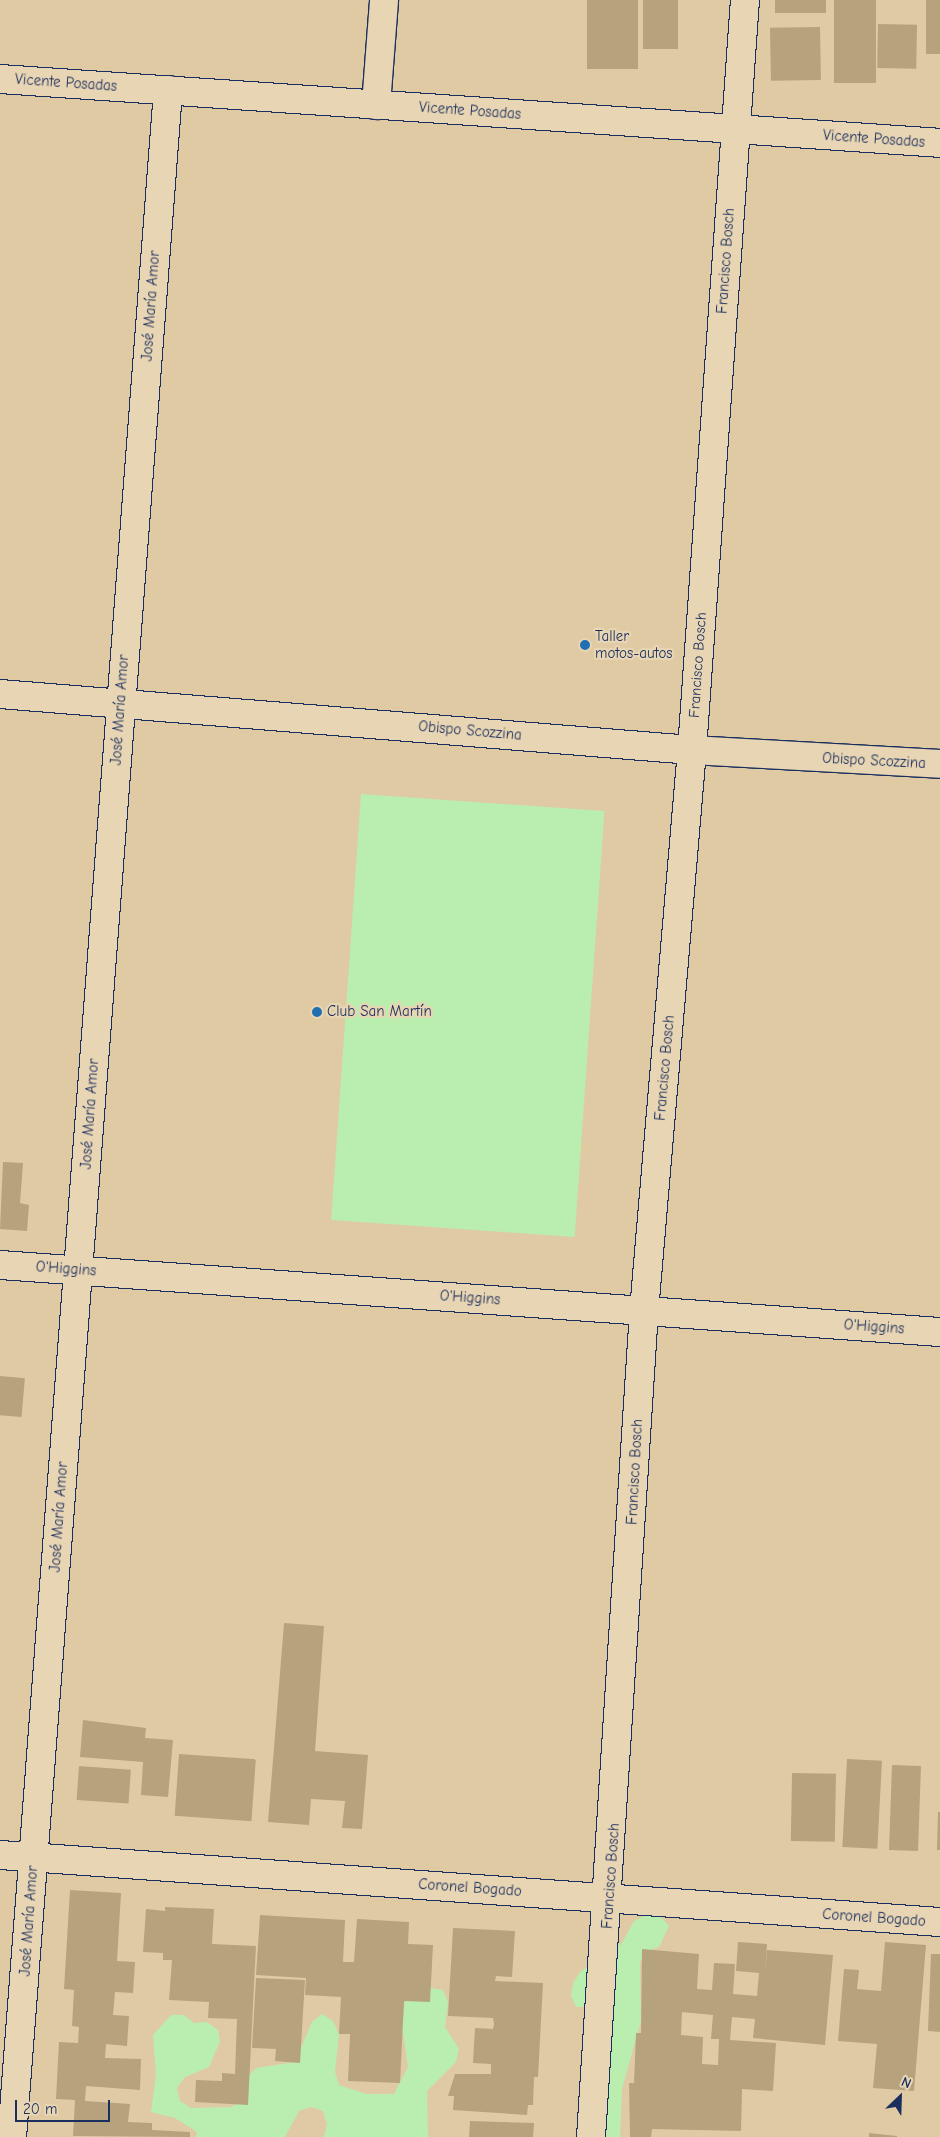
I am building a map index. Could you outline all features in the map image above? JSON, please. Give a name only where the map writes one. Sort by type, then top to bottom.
[{"type":"street","points":[[376,105],[384,0]]},
{"type":"street","name":"Francisco Bosch","points":[[591,2137],[610,1898],[644,1311],[692,750],[745,0]]},
{"type":"street","name":"Vicente Posadas","points":[[0,79],[940,144]]},
{"type":"street","name":"José María Amor","points":[[12,2137],[168,90]]},
{"type":"street","name":"Obispo Scozzina","points":[[0,694],[692,750],[940,764]]},
{"type":"street","name":"O'Higgins","points":[[0,1265],[940,1332]]},
{"type":"street","name":"Coronel Bogado","points":[[0,1855],[940,1922]]},
{"type":"green space","points":[[361,794],[604,811],[575,1237],[331,1220]]},
{"type":"green space","points":[[646,1915],[660,1916],[669,1926],[659,1947],[647,1951],[640,1962],[641,2021],[622,2089],[620,2137],[583,2137],[589,2007],[576,2007],[571,1996],[573,1983],[580,1972],[622,1943],[634,1921]]},
{"type":"green space","points":[[431,1988],[443,1990],[448,2002],[445,2027],[459,2049],[456,2062],[427,2091],[428,2137],[324,2137],[327,2124],[323,2111],[311,2107],[299,2111],[285,2137],[196,2137],[197,2132],[175,2118],[151,2112],[156,2074],[153,2035],[171,2015],[184,2015],[194,2023],[207,2022],[218,2030],[220,2042],[209,2067],[185,2077],[177,2088],[180,2101],[191,2108],[231,2107],[244,2100],[249,2075],[256,2068],[295,2062],[312,2022],[322,2014],[333,2021],[339,2034],[335,2072],[339,2085],[367,2094],[394,2094],[408,2067],[402,2026],[405,2001]]},
{"type":"building","points":[[587,0],[638,0],[638,69],[587,69]]},
{"type":"building","points":[[643,0],[678,0],[678,49],[643,49]]},
{"type":"building","points":[[775,0],[826,0],[826,13],[775,13]]},
{"type":"building","points":[[834,0],[876,0],[876,83],[834,83]]},
{"type":"building","points":[[926,0],[940,0],[940,54],[926,54]]},
{"type":"building","points":[[878,24],[917,25],[916,69],[877,68]]},
{"type":"building","points":[[820,27],[821,80],[771,81],[770,28]]},
{"type":"building","points":[[3,1162],[23,1163],[20,1203],[29,1205],[27,1231],[0,1229]]},
{"type":"building","points":[[0,1376],[25,1378],[22,1417],[0,1415]]},
{"type":"building","points":[[284,1623],[324,1626],[315,1751],[368,1755],[362,1829],[342,1828],[345,1801],[311,1799],[309,1825],[268,1822]]},
{"type":"building","points":[[83,1720],[146,1728],[145,1738],[173,1740],[168,1797],[141,1795],[143,1762],[80,1757]]},
{"type":"building","points":[[179,1754],[256,1759],[251,1821],[175,1816]]},
{"type":"building","points":[[847,1759],[882,1761],[877,1849],[842,1847]]},
{"type":"building","points":[[892,1765],[921,1766],[918,1851],[889,1850]]},
{"type":"building","points":[[79,1766],[131,1770],[129,1804],[77,1800]]},
{"type":"building","points":[[792,1773],[836,1774],[835,1842],[791,1841]]},
{"type":"building","points":[[938,1812],[940,1812],[940,1850],[937,1850]]},
{"type":"building","points":[[70,1890],[121,1893],[117,1961],[135,1962],[133,1993],[115,1992],[113,2015],[129,2016],[127,2046],[106,2044],[105,2058],[141,2059],[140,2090],[86,2086],[85,2101],[130,2104],[128,2122],[152,2123],[152,2130],[190,2132],[190,2137],[73,2136],[75,2100],[56,2099],[59,2042],[78,2043],[79,2027],[72,2026],[74,1990],[64,1989]]},
{"type":"building","points":[[165,1907],[214,1909],[212,1944],[256,1946],[248,2105],[195,2102],[196,2080],[222,2081],[222,2073],[235,2074],[237,2019],[208,2018],[209,2002],[169,2000],[172,1960],[163,1960],[163,1953],[143,1952],[146,1909],[165,1911]]},
{"type":"building","points":[[260,1915],[345,1920],[343,1962],[354,1962],[357,1919],[409,1922],[408,1944],[433,1945],[430,2002],[404,2001],[400,2083],[348,2081],[350,2034],[339,2034],[341,1997],[305,1995],[306,1978],[256,1975]]},
{"type":"building","points":[[453,1928],[515,1931],[512,1977],[496,1976],[495,1981],[543,1983],[538,2077],[534,2077],[533,2105],[528,2105],[527,2115],[453,2110],[454,2096],[448,2096],[455,2074],[491,2074],[491,2064],[473,2063],[475,2028],[493,2029],[494,2024],[493,2018],[448,2016]]},
{"type":"building","points":[[738,1942],[767,1944],[765,1973],[767,1950],[833,1955],[825,2045],[753,2038],[755,2019],[732,2017],[730,2040],[776,2043],[773,2091],[742,2089],[741,2131],[652,2129],[651,2137],[630,2137],[629,2083],[634,2083],[636,2033],[641,2033],[642,1949],[699,1954],[697,1989],[712,1990],[714,1963],[735,1964],[733,1994],[757,1996],[759,1973],[736,1971]],"holes":[[[682,2012],[713,2015],[711,2039],[719,2039],[718,2065],[702,2064],[703,2037],[681,2035]]]},
{"type":"building","points":[[885,1942],[926,1945],[914,2091],[873,2088],[877,2044],[838,2041],[844,1969],[859,1970],[857,1989],[881,1991]]},
{"type":"building","points":[[931,1954],[940,1954],[940,2032],[928,2031]]},
{"type":"building","points":[[256,1978],[305,1980],[300,2063],[275,2061],[276,2049],[252,2048]]},
{"type":"building","points":[[470,2121],[534,2123],[533,2137],[469,2137]]},
{"type":"building","points":[[869,2133],[897,2136],[897,2137],[869,2137]]},
{"type":"place","name":"Taller motos-autos","points":[[585,645]]},
{"type":"place","name":"Club San Martín","points":[[317,1012]]}]
